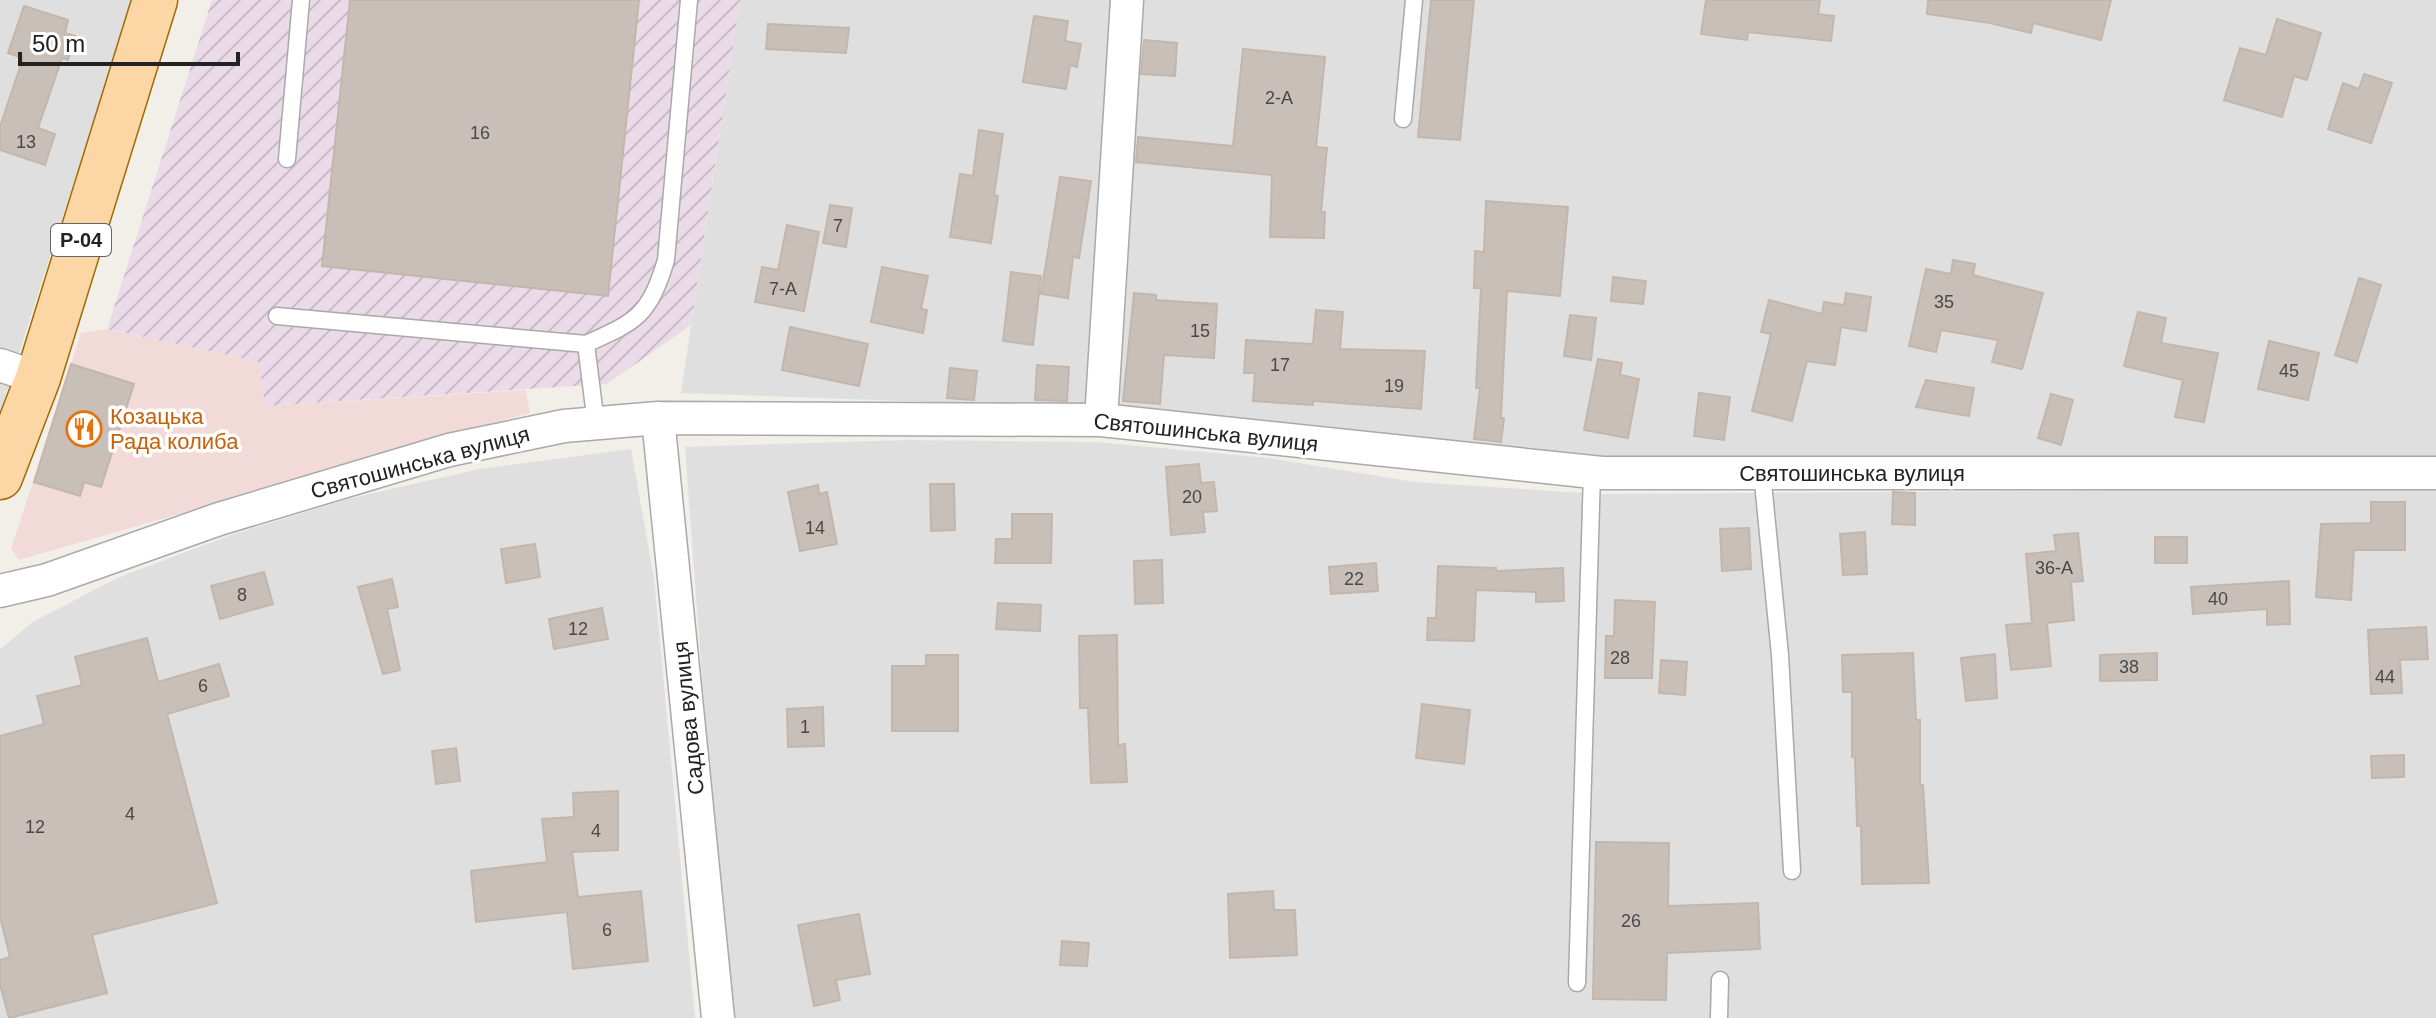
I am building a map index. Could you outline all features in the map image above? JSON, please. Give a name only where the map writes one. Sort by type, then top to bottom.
[{"type":"main road","name":"Р-04","points":[[0,477],[19,371],[155,0]]},
{"type":"street","points":[[1101,420],[1127,0]]},
{"type":"street","name":"Святошинська вулиця","points":[[0,591],[47,580],[219,519],[449,450],[564,426],[658,418],[1101,420],[1592,472],[2436,473]]},
{"type":"street","name":"Садова вулиця","points":[[658,418],[718,1018]]},
{"type":"lane","points":[[287,159],[301,0]]},
{"type":"lane","points":[[277,316],[586,344],[629,325],[646,309],[658,289],[666,260],[689,0]]},
{"type":"lane","points":[[1403,119],[1414,0]]},
{"type":"lane","points":[[586,344],[596,424]]},
{"type":"lane","points":[[1577,983],[1592,472]]},
{"type":"lane","points":[[1762,473],[1780,655],[1792,871]]},
{"type":"lane","points":[[1719,1018],[1720,980]]},
{"type":"shaded area","points":[[0,0],[132,0],[0,413]]},
{"type":"shaded area","points":[[212,0],[740,0],[691,325],[607,384],[265,406],[259,362],[107,329]]},
{"type":"shaded area","points":[[740,0],[2436,0],[2436,458],[1592,458],[1130,409],[681,393]]},
{"type":"shaded area","points":[[107,329],[259,362],[266,406],[526,390],[530,413],[19,560],[11,549],[81,333]]},
{"type":"shaded area","points":[[906,440],[1096,442],[1268,458],[1414,482],[1598,494],[2436,488],[2436,1018],[731,1018],[685,447]]},
{"type":"shaded area","points":[[631,449],[654,578],[695,1018],[0,1018],[0,649],[33,622],[117,578],[231,535],[348,499],[479,469]]},
{"type":"building","points":[[350,0],[639,0],[608,296],[322,266]]},
{"type":"building","points":[[1431,0],[1474,0],[1460,140],[1418,137]]},
{"type":"building","points":[[1706,0],[1820,0],[1818,14],[1834,16],[1831,41],[1748,32],[1747,40],[1701,34]]},
{"type":"building","points":[[1928,0],[2111,0],[2101,40],[2033,23],[2031,33],[1990,23],[1927,14]]},
{"type":"building","points":[[24,6],[68,20],[65,33],[75,36],[68,60],[62,58],[38,128],[55,134],[45,165],[0,150],[0,127],[23,58],[8,53]]},
{"type":"building","points":[[1034,16],[1068,21],[1065,41],[1081,44],[1077,67],[1070,65],[1066,89],[1023,82]]},
{"type":"building","points":[[2277,19],[2321,33],[2307,80],[2294,76],[2282,117],[2224,100],[2240,48],[2266,55]]},
{"type":"building","points":[[768,24],[849,28],[846,53],[766,49]]},
{"type":"building","points":[[1144,40],[1177,43],[1175,76],[1141,74]]},
{"type":"building","points":[[1243,49],[1325,57],[1316,147],[1327,148],[1321,212],[1325,212],[1324,238],[1270,237],[1272,175],[1136,162],[1138,137],[1233,146]]},
{"type":"building","points":[[2364,74],[2392,83],[2371,143],[2328,129],[2343,83],[2359,89]]},
{"type":"building","points":[[979,130],[1003,134],[991,243],[950,237],[960,174],[973,176]]},
{"type":"building","points":[[1060,177],[1091,181],[1079,258],[1073,257],[1068,298],[1041,294]]},
{"type":"building","points":[[1486,201],[1568,207],[1560,296],[1507,291],[1501,442],[1474,439],[1480,388],[1476,388],[1481,288],[1474,288],[1475,251],[1484,252]]},
{"type":"building","points":[[830,205],[852,208],[846,247],[823,243]]},
{"type":"building","points":[[787,225],[819,232],[804,311],[755,302],[762,267],[778,270]]},
{"type":"building","points":[[1953,260],[1975,264],[1973,275],[2043,293],[2022,369],[1992,362],[1998,340],[1941,330],[1936,352],[1909,346],[1926,269],[1951,274]]},
{"type":"building","points":[[882,267],[928,276],[921,309],[927,310],[923,333],[871,322]]},
{"type":"building","points":[[1011,272],[1041,276],[1033,345],[1003,341]]},
{"type":"building","points":[[1613,277],[1646,281],[1643,304],[1611,301]]},
{"type":"building","points":[[2359,278],[2381,285],[2357,362],[2335,355]]},
{"type":"building","points":[[1134,293],[1156,295],[1156,300],[1217,304],[1214,358],[1164,355],[1160,404],[1123,401]]},
{"type":"building","points":[[1846,293],[1871,297],[1866,331],[1841,327],[1835,365],[1807,361],[1792,421],[1752,411],[1771,334],[1761,332],[1769,300],[1822,314],[1824,302],[1844,305]]},
{"type":"building","points":[[1316,310],[1343,312],[1340,349],[1425,351],[1421,409],[1313,401],[1313,405],[1253,401],[1255,373],[1244,373],[1246,340],[1313,344]]},
{"type":"building","points":[[2138,312],[2166,318],[2161,343],[2218,353],[2204,422],[2175,417],[2183,380],[2124,366]]},
{"type":"building","points":[[1570,315],[1596,318],[1591,360],[1564,356]]},
{"type":"building","points":[[790,327],[868,344],[859,386],[782,370]]},
{"type":"building","points":[[2269,341],[2319,353],[2308,400],[2258,389]]},
{"type":"building","points":[[1598,359],[1622,363],[1620,375],[1639,379],[1628,438],[1584,430]]},
{"type":"building","points":[[71,364],[134,384],[101,487],[84,482],[80,496],[34,482]]},
{"type":"building","points":[[1037,365],[1069,367],[1067,401],[1035,400]]},
{"type":"building","points":[[950,368],[977,371],[974,400],[947,398]]},
{"type":"building","points":[[1926,380],[1974,388],[1969,416],[1916,407]]},
{"type":"building","points":[[1699,393],[1730,397],[1724,440],[1694,436]]},
{"type":"building","points":[[2051,394],[2073,400],[2061,445],[2038,438]]},
{"type":"building","points":[[1199,464],[1201,483],[1214,482],[1217,511],[1203,512],[1205,532],[1171,535],[1166,467]]},
{"type":"building","points":[[930,484],[954,484],[955,530],[931,531]]},
{"type":"building","points":[[818,485],[819,494],[827,492],[837,544],[800,551],[788,492]]},
{"type":"building","points":[[1893,492],[1915,493],[1915,525],[1892,524]]},
{"type":"building","points":[[2371,502],[2405,502],[2405,550],[2354,550],[2351,600],[2316,597],[2321,524],[2371,523]]},
{"type":"building","points":[[1012,514],[1052,514],[1051,563],[995,563],[996,539],[1012,539]]},
{"type":"building","points":[[1749,528],[1751,569],[1722,571],[1720,529]]},
{"type":"building","points":[[1865,532],[1867,574],[1843,575],[1840,534]]},
{"type":"building","points":[[2078,533],[2083,581],[2071,582],[2074,620],[2047,623],[2051,666],[2011,670],[2006,625],[2032,623],[2026,554],[2056,551],[2054,535]]},
{"type":"building","points":[[2155,537],[2187,537],[2187,563],[2155,563]]},
{"type":"building","points":[[535,544],[540,577],[506,583],[501,549]]},
{"type":"building","points":[[1162,560],[1163,603],[1135,604],[1134,561]]},
{"type":"building","points":[[1376,563],[1378,591],[1331,594],[1329,567]]},
{"type":"building","points":[[1438,566],[1496,568],[1496,571],[1563,568],[1564,601],[1536,602],[1536,592],[1476,590],[1474,641],[1427,640],[1428,618],[1436,618]]},
{"type":"building","points":[[264,572],[273,604],[220,619],[211,586]]},
{"type":"building","points":[[392,579],[398,607],[387,609],[400,670],[383,674],[358,587]]},
{"type":"building","points":[[2289,581],[2290,624],[2267,625],[2267,609],[2193,614],[2191,587]]},
{"type":"building","points":[[1615,600],[1655,602],[1652,678],[1605,678],[1606,636],[1614,636]]},
{"type":"building","points":[[998,603],[1041,605],[1040,631],[996,629]]},
{"type":"building","points":[[602,608],[608,639],[554,649],[549,619]]},
{"type":"building","points":[[2426,627],[2428,659],[2400,660],[2402,693],[2371,694],[2368,630]]},
{"type":"building","points":[[1117,635],[1118,745],[1125,744],[1127,782],[1091,783],[1088,708],[1080,708],[1079,636]]},
{"type":"building","points":[[147,638],[158,682],[219,664],[229,696],[167,714],[217,903],[92,935],[107,993],[9,1018],[0,984],[0,960],[10,957],[0,917],[0,736],[44,724],[37,696],[82,685],[75,657]]},
{"type":"building","points":[[1913,653],[1929,883],[1862,884],[1861,826],[1857,826],[1855,757],[1852,757],[1852,692],[1843,692],[1842,655]]},
{"type":"building","points":[[2157,653],[2157,680],[2100,681],[2100,655]]},
{"type":"building","points":[[1995,654],[1997,698],[1966,701],[1961,658]]},
{"type":"building","points":[[926,655],[958,655],[958,731],[892,731],[892,666],[926,666]]},
{"type":"building","points":[[1661,660],[1687,662],[1685,695],[1659,693]]},
{"type":"building","points":[[1422,704],[1470,710],[1464,764],[1416,758]]},
{"type":"building","points":[[823,707],[824,746],[788,747],[787,709]]},
{"type":"building","points":[[456,748],[460,781],[436,784],[432,751]]},
{"type":"building","points":[[2404,755],[2404,777],[2372,778],[2371,756]]},
{"type":"building","points":[[618,791],[618,850],[572,852],[578,897],[641,891],[648,961],[573,969],[567,912],[476,922],[471,871],[547,862],[542,819],[574,817],[573,793]]},
{"type":"building","points":[[1596,842],[1669,843],[1668,906],[1758,903],[1760,949],[1667,953],[1666,1000],[1593,999]]},
{"type":"building","points":[[1273,891],[1274,910],[1295,910],[1297,955],[1230,958],[1228,894]]},
{"type":"building","points":[[859,914],[870,974],[836,980],[840,1000],[814,1006],[798,925]]},
{"type":"building","points":[[1062,941],[1089,943],[1087,966],[1060,965]]},
{"type":"place","name":"Козацька Рада колиба","points":[[84,429]]}]
